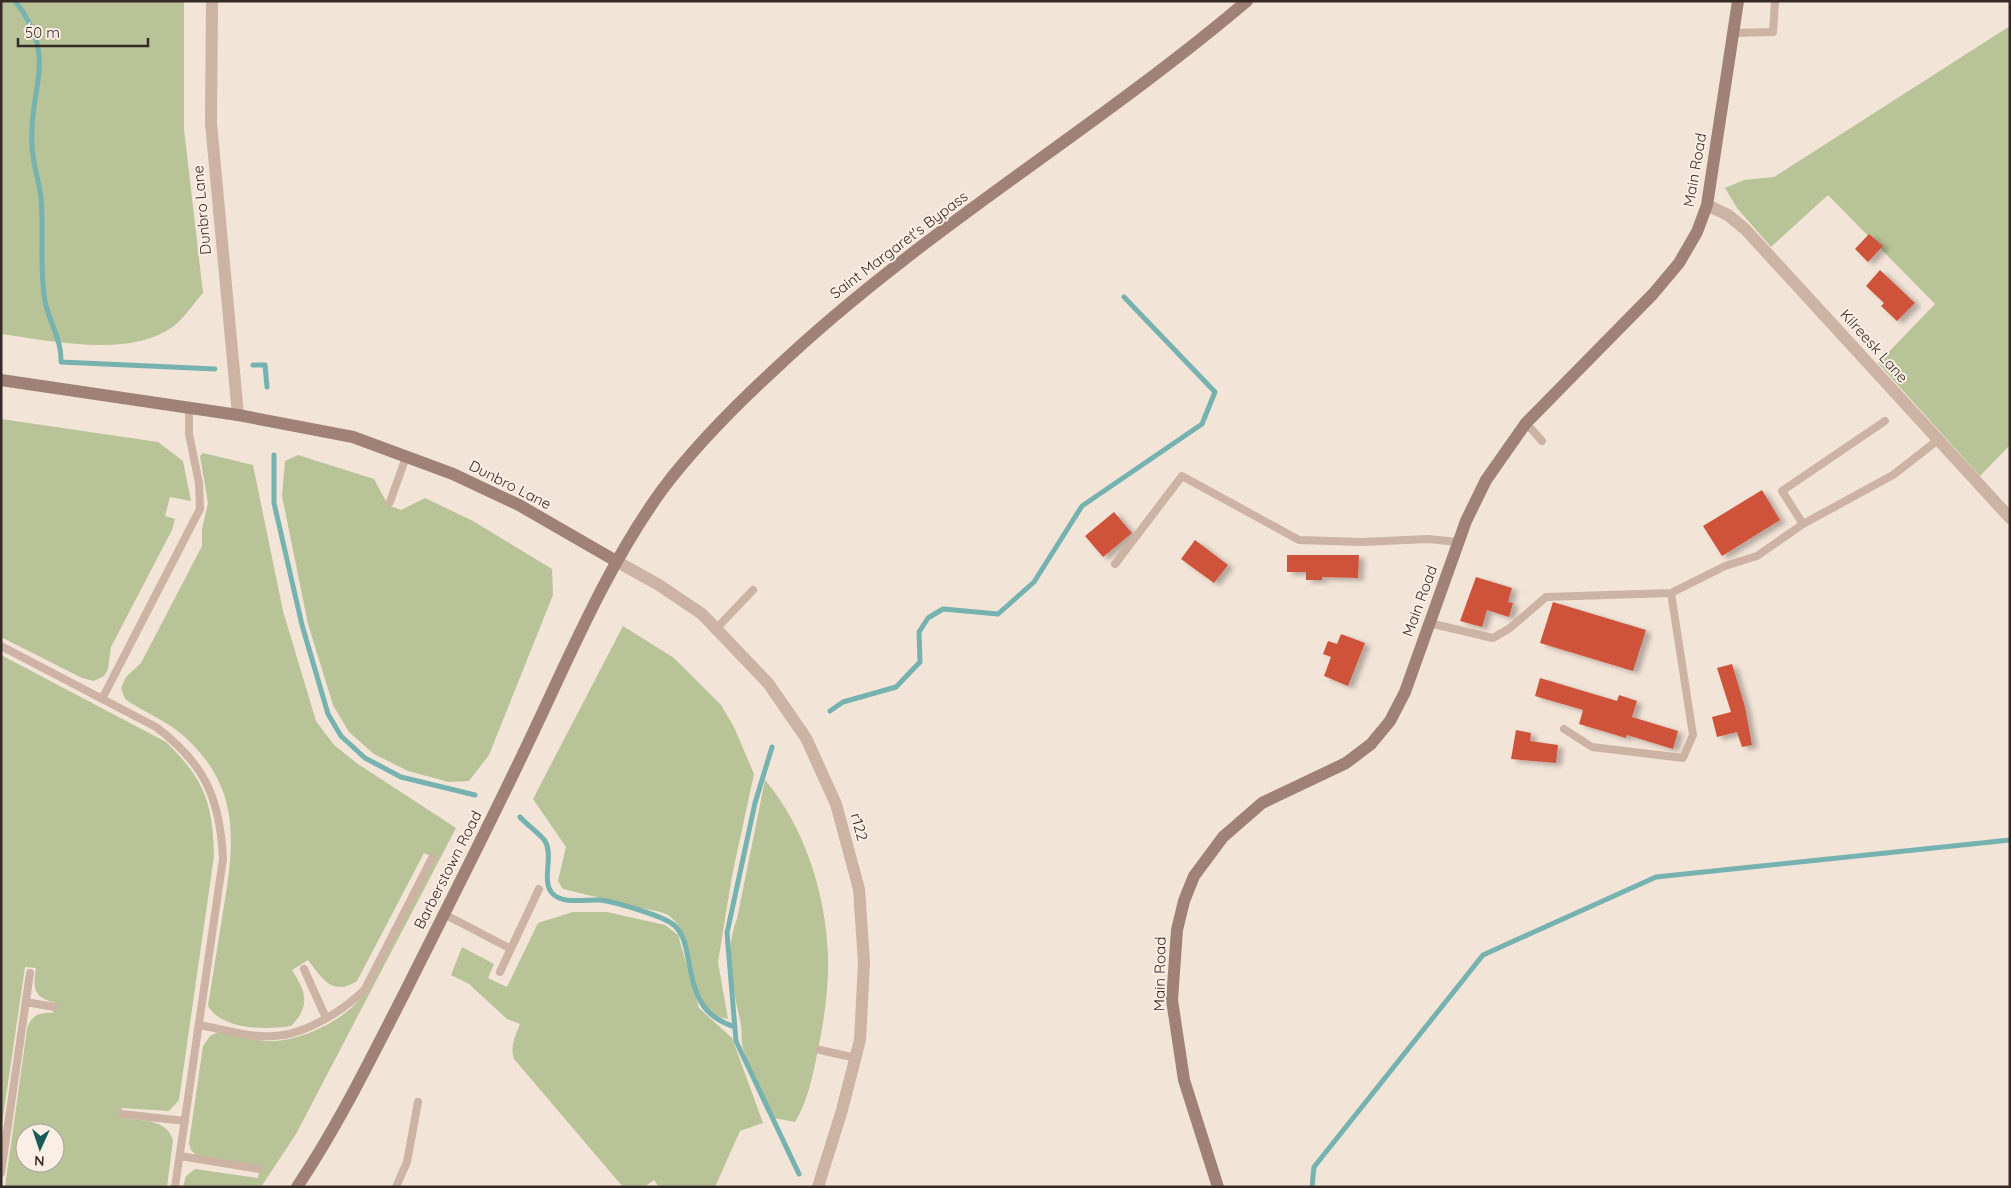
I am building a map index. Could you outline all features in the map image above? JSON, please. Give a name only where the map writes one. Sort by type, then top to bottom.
[{"type":"main road","name":"Saint Margaret's Bypass","points":[[616,561],[659,494],[690,455],[730,411],[820,325],[880,277],[1081,131],[1204,38],[1247,1]]},
{"type":"main road","name":"Main Road","points":[[1218,1187],[1184,1080],[1172,1000],[1176,930],[1184,901],[1194,876],[1209,853],[1243,817],[1262,803],[1346,763],[1370,744],[1390,721],[1405,692],[1458,542],[1486,480],[1526,423],[1653,294],[1679,263],[1697,232],[1707,205],[1738,1]]},
{"type":"main road","name":"Dunbro Lane","points":[[1,380],[238,415],[353,438],[453,474],[519,505],[616,561]]},
{"type":"main road","name":"Barberstown Road","points":[[297,1187],[344,1109],[489,826],[616,561]]},
{"type":"street","name":"Dunbro Lane","points":[[212,1],[211,123],[238,415]]},
{"type":"street","name":"Kilreesk Lane","points":[[1707,205],[1728,216],[1745,229],[2010,518]]},
{"type":"street","name":"r122","points":[[616,561],[659,585],[702,614],[768,683],[806,738],[836,804],[860,898],[864,963],[860,1040],[842,1110],[818,1187]]},
{"type":"lane","points":[[1733,33],[1773,32],[1775,1]]},
{"type":"lane","points":[[102,699],[200,509],[199,483],[189,434],[189,407]]},
{"type":"lane","points":[[1803,524],[1782,492],[1885,421]]},
{"type":"lane","points":[[1526,423],[1542,441]]},
{"type":"lane","points":[[1428,623],[1493,638],[1510,628],[1546,597],[1671,593],[1725,566],[1757,556],[1803,524],[1893,475],[1938,440]]},
{"type":"lane","points":[[390,502],[406,457]]},
{"type":"lane","points":[[1115,564],[1182,476],[1299,540],[1362,542],[1428,539],[1458,542]]},
{"type":"lane","points":[[716,629],[753,590]]},
{"type":"lane","points":[[1564,730],[1592,748],[1684,758],[1693,735],[1671,593]]},
{"type":"lane","points":[[1,646],[156,727],[176,742],[197,766],[213,797],[221,825],[223,859],[175,1187]]},
{"type":"lane","points":[[199,1025],[253,1035],[276,1036],[326,1018],[350,1004],[365,989],[432,858]]},
{"type":"lane","points":[[500,972],[539,889]]},
{"type":"lane","points":[[444,914],[511,949]]},
{"type":"lane","points":[[304,969],[326,1018]]},
{"type":"lane","points":[[1,1173],[30,973]]},
{"type":"lane","points":[[26,1002],[54,1007]]},
{"type":"lane","points":[[820,1050],[856,1058]]},
{"type":"lane","points":[[396,1187],[407,1162],[418,1102]]},
{"type":"lane","points":[[122,1114],[185,1122]]},
{"type":"lane","points":[[180,1156],[259,1170]]},
{"type":"green space","points":[[1,1],[184,1],[184,129],[203,293],[179,322],[157,335],[137,342],[91,345],[1,334]]},
{"type":"green space","points":[[2010,26],[2010,445],[1980,476],[1878,363],[1935,304],[1828,195],[1771,247],[1737,208],[1725,188],[1744,180],[1774,177]]},
{"type":"green space","points":[[1,419],[158,442],[183,461],[191,501],[170,497],[165,516],[175,519],[172,530],[111,647],[108,669],[104,676],[94,681],[82,678],[1,637]]},
{"type":"green space","points":[[203,453],[253,465],[283,611],[316,721],[334,745],[358,764],[456,828],[296,1134],[261,1187],[183,1187],[186,1176],[195,1169],[258,1178],[260,1166],[196,1155],[191,1150],[189,1143],[203,1046],[210,1036],[216,1033],[266,1041],[292,1038],[319,1029],[354,1006],[362,997],[435,858],[424,853],[357,981],[341,987],[334,986],[323,979],[308,960],[292,970],[301,985],[304,1005],[291,1026],[257,1028],[234,1024],[223,1020],[208,1006],[230,864],[230,819],[225,798],[217,778],[204,758],[186,738],[172,727],[125,699],[121,688],[126,677],[141,663],[202,546],[202,529],[208,503],[200,456]]},
{"type":"green space","points":[[298,455],[374,479],[388,505],[401,510],[425,498],[473,521],[552,569],[553,595],[489,755],[469,781],[449,782],[408,771],[374,754],[349,732],[333,705],[308,624],[282,496],[285,461]]},
{"type":"green space","points":[[623,626],[674,658],[721,705],[734,727],[754,774],[732,876],[718,962],[728,1019],[713,1013],[703,1003],[696,989],[685,940],[678,926],[668,915],[563,889],[558,881],[566,847],[533,799]]},
{"type":"green space","points":[[1,655],[166,742],[179,755],[198,780],[204,793],[211,821],[214,856],[179,1100],[169,1111],[122,1108],[121,1118],[144,1120],[159,1124],[170,1133],[173,1140],[167,1187],[5,1187],[27,1029],[31,1020],[37,1015],[53,1013],[55,1003],[42,998],[36,991],[36,968],[25,967],[1,1131]]},
{"type":"green space","points":[[765,780],[779,799],[802,840],[818,886],[826,933],[828,980],[826,1003],[809,1087],[800,1114],[795,1122],[774,1118],[751,1068],[743,1048],[741,1025],[731,972],[730,959],[733,932]]},
{"type":"green space","points":[[573,912],[607,912],[665,925],[678,935],[699,1008],[732,1038],[763,1123],[740,1131],[715,1187],[659,1187],[654,1180],[644,1187],[623,1187],[514,1059],[513,1046],[520,1024],[507,1019],[469,984],[451,975],[462,947],[494,964],[488,978],[507,987],[538,923]]},
{"type":"building","points":[[1869,234],[1883,246],[1868,262],[1855,249]]},
{"type":"building","points":[[1880,270],[1915,303],[1897,321],[1881,306],[1884,303],[1866,286]]},
{"type":"building","points":[[1762,490],[1780,520],[1722,556],[1703,526]]},
{"type":"building","points":[[1114,512],[1132,533],[1103,557],[1085,536]]},
{"type":"building","points":[[1195,540],[1228,565],[1214,583],[1181,559]]},
{"type":"building","points":[[1287,555],[1359,555],[1358,578],[1322,577],[1322,580],[1306,580],[1306,572],[1287,572]]},
{"type":"building","points":[[1476,577],[1512,588],[1508,602],[1513,603],[1509,617],[1487,610],[1482,627],[1460,621]]},
{"type":"building","points":[[1553,602],[1646,630],[1633,671],[1540,643]]},
{"type":"building","points":[[1341,634],[1365,643],[1348,686],[1324,676],[1331,657],[1323,654],[1328,641],[1337,644]]},
{"type":"building","points":[[1732,664],[1745,707],[1752,745],[1742,747],[1737,732],[1717,737],[1712,717],[1731,712],[1717,668]]},
{"type":"building","points":[[1540,678],[1617,701],[1619,695],[1637,701],[1632,717],[1678,731],[1673,749],[1627,735],[1626,738],[1579,724],[1583,710],[1535,696]]},
{"type":"building","points":[[1516,730],[1531,733],[1530,741],[1558,745],[1556,763],[1511,759]]},
{"type":"waterway","points":[[15,1],[28,21],[36,40],[39,57],[39,73],[32,125],[32,146],[41,198],[43,288],[47,309],[61,354],[61,362],[215,369]]},
{"type":"waterway","points":[[830,711],[843,702],[896,687],[920,662],[919,632],[928,618],[943,609],[998,614],[1034,582],[1082,506],[1202,424],[1215,392],[1124,297]]},
{"type":"waterway","points":[[253,365],[265,365],[267,387]]},
{"type":"waterway","points":[[274,455],[274,503],[302,625],[328,714],[341,736],[365,758],[401,777],[475,795]]},
{"type":"waterway","points":[[772,747],[755,803],[727,933],[736,1041],[799,1174]]},
{"type":"waterway","points":[[520,817],[545,841],[548,854],[547,875],[549,888],[556,897],[575,901],[600,900],[639,910],[670,922],[680,932],[684,942],[699,999],[712,1015],[722,1022],[735,1027]]},
{"type":"waterway","points":[[1312,1187],[1314,1167],[1483,955],[1656,877],[2010,840]]}]
